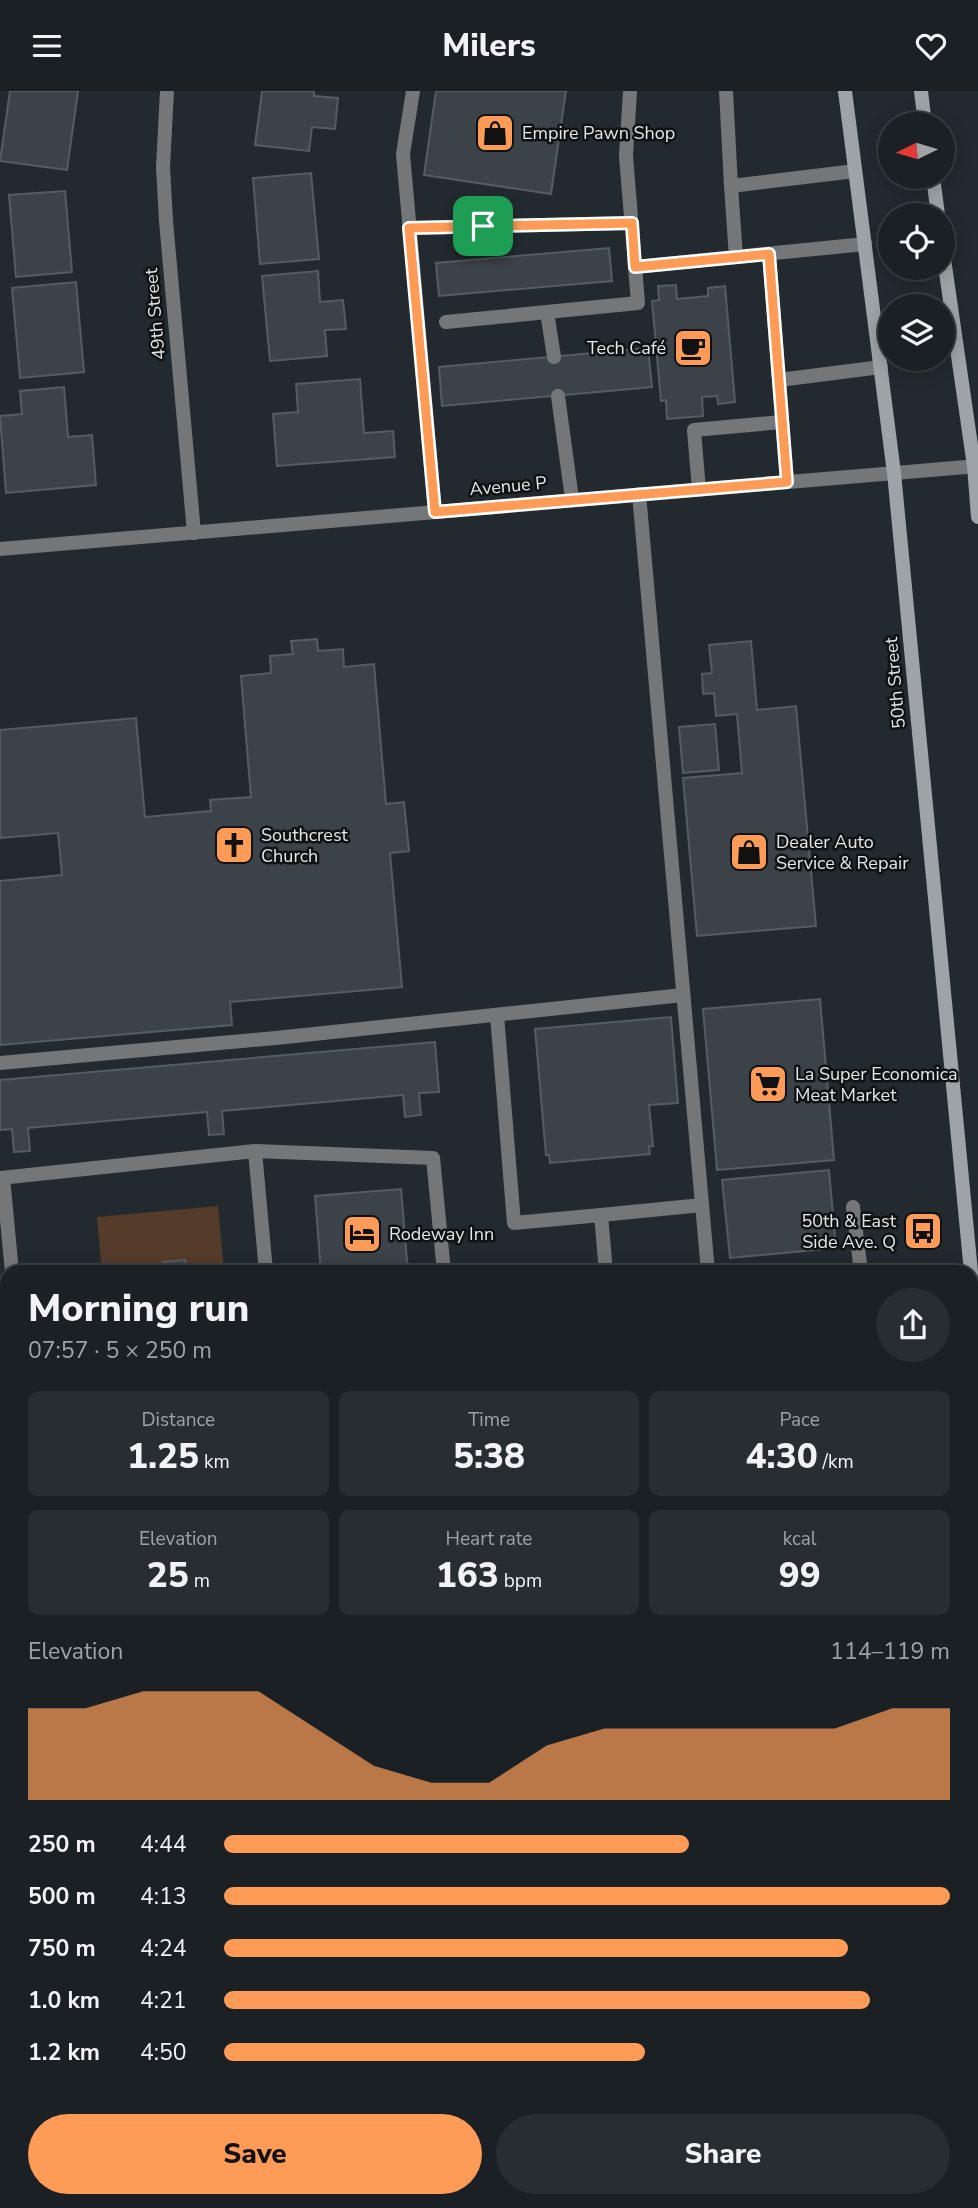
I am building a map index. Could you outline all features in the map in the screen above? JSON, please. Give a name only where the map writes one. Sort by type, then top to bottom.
[{"type":"main road","name":"50th Street","points":[[845,91],[878,344]]},
{"type":"main road","points":[[920,91],[923,112]]},
{"type":"main road","points":[[947,280],[976,466],[978,517]]},
{"type":"main road","name":"50th Street","points":[[881,371],[894,473],[970,1265]]},
{"type":"street","name":"49th Street","points":[[167,91],[163,167],[166,221],[194,533]]},
{"type":"street","points":[[413,91],[403,154],[435,512]]},
{"type":"street","points":[[446,322],[638,303],[626,156],[630,91]]},
{"type":"street","points":[[726,91],[736,257]]},
{"type":"street","points":[[731,186],[855,170]]},
{"type":"street","points":[[409,228],[632,223]]},
{"type":"street","points":[[635,267],[865,244]]},
{"type":"street","points":[[769,254],[787,482]]},
{"type":"street","points":[[547,312],[554,357]]},
{"type":"street","points":[[779,380],[878,367]]},
{"type":"street","points":[[558,396],[572,499]]},
{"type":"street","points":[[699,490],[694,431],[782,422]]},
{"type":"street","name":"Avenue P","points":[[0,549],[976,466]]},
{"type":"street","points":[[639,494],[707,1265]]},
{"type":"street","points":[[0,1063],[683,995]]},
{"type":"street","points":[[496,1015],[514,1223],[702,1205]]},
{"type":"street","points":[[255,1151],[265,1265]]},
{"type":"street","points":[[11,1265],[2,1178],[255,1151],[433,1157],[443,1265]]},
{"type":"street","points":[[853,1207],[860,1265]]},
{"type":"street","points":[[601,1215],[605,1265]]},
{"type":"shaded area","points":[[218,1206],[223,1265],[101,1265],[97,1217]]},
{"type":"building","points":[[10,91],[78,91],[67,170],[0,161]]},
{"type":"building","points":[[262,91],[314,91],[314,96],[338,98],[335,129],[312,127],[309,151],[255,145]]},
{"type":"building","name":"Empire Pawn Shop","points":[[436,91],[566,91],[551,194],[424,175]]},
{"type":"building","points":[[311,173],[319,259],[260,264],[253,178]]},
{"type":"building","points":[[65,191],[72,272],[16,277],[9,195]]},
{"type":"building","points":[[609,248],[612,281],[439,296],[436,263]]},
{"type":"building","points":[[318,271],[320,302],[343,300],[346,329],[325,330],[327,356],[270,361],[262,276]]},
{"type":"building","points":[[76,282],[84,372],[20,378],[12,288]]},
{"type":"building","name":"Tech Café","points":[[676,285],[677,299],[708,296],[708,288],[725,286],[735,402],[718,404],[717,396],[702,397],[703,416],[667,419],[666,400],[661,401],[652,301],[659,300],[658,286]]},
{"type":"building","points":[[648,348],[652,387],[442,406],[439,367]]},
{"type":"building","points":[[360,379],[364,433],[393,431],[395,457],[277,466],[273,414],[298,412],[296,384]]},
{"type":"building","points":[[64,387],[68,437],[92,435],[96,485],[6,493],[0,416],[22,414],[20,391]]},
{"type":"building","name":"Southcrest Church","points":[[317,639],[318,651],[343,649],[344,667],[374,664],[386,804],[404,802],[409,851],[390,853],[402,987],[230,1002],[232,1025],[0,1045],[0,881],[62,875],[58,833],[0,838],[0,730],[136,718],[145,817],[211,811],[210,800],[251,797],[241,676],[271,673],[270,656],[293,654],[291,641]]},
{"type":"building","name":"Dealer Auto Service & Repair","points":[[751,641],[757,710],[796,706],[816,926],[697,936],[683,778],[742,773],[737,714],[716,716],[714,693],[703,694],[702,674],[712,673],[709,645]]},
{"type":"building","points":[[715,724],[719,770],[683,773],[679,727]]},
{"type":"building","name":"La Super Economica Meat Market","points":[[820,999],[834,1160],[717,1170],[703,1009]]},
{"type":"building","points":[[671,1017],[678,1103],[649,1105],[653,1146],[649,1146],[650,1154],[550,1163],[549,1155],[546,1155],[535,1029]]},
{"type":"building","points":[[435,1042],[439,1092],[419,1093],[421,1115],[405,1117],[403,1095],[222,1111],[224,1134],[209,1135],[207,1112],[28,1128],[30,1151],[14,1152],[12,1129],[0,1130],[0,1080]]},
{"type":"building","points":[[829,1170],[836,1248],[730,1258],[722,1180]]},
{"type":"building","name":"Rodeway Inn","points":[[401,1189],[407,1265],[320,1265],[315,1196]]},
{"type":"building","points":[[185,1260],[186,1265],[163,1265],[163,1262]]},
{"type":"place","name":"Empire Pawn Shop","points":[[495,133]]},
{"type":"place","name":"Tech Café","points":[[693,348]]},
{"type":"place","name":"Southcrest Church","points":[[234,845]]},
{"type":"place","name":"Dealer Auto Service & Repair","points":[[749,852]]},
{"type":"place","name":"La Super Economica Meat Market","points":[[768,1084]]},
{"type":"place","name":"50th & East Side Ave. Q","points":[[923,1231]]},
{"type":"place","name":"Rodeway Inn","points":[[362,1234]]},
{"type":"route","points":[[632,223],[635,267],[769,254],[787,482],[435,512],[409,228],[483,226],[632,223]]}]
